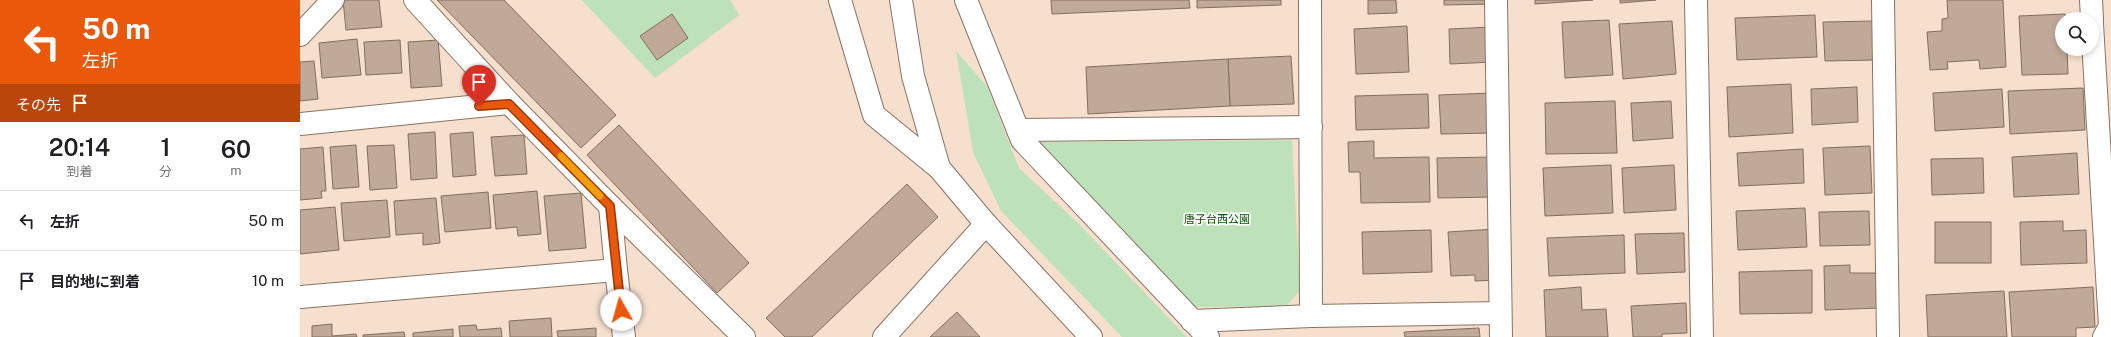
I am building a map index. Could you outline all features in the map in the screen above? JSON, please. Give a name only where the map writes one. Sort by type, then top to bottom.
[{"type":"street","points":[[300,35],[333,0]]},
{"type":"street","points":[[415,0],[509,104],[610,206],[744,337]]},
{"type":"street","points":[[840,0],[874,115],[940,168],[986,224],[1091,337]]},
{"type":"street","points":[[901,0],[913,76],[940,168]]},
{"type":"street","points":[[966,0],[1022,140],[1208,337]]},
{"type":"street","points":[[1310,0],[1311,316]]},
{"type":"street","points":[[1496,0],[1501,337]]},
{"type":"street","points":[[1696,0],[1702,337]]},
{"type":"street","points":[[1883,0],[1888,337]]},
{"type":"street","points":[[2090,0],[2091,12]]},
{"type":"street","points":[[2096,56],[2105,125],[2110,326],[2104,337]]},
{"type":"street","points":[[300,124],[509,104]]},
{"type":"street","points":[[1018,130],[1311,128]]},
{"type":"street","points":[[610,206],[624,337]]},
{"type":"street","points":[[884,337],[986,224]]},
{"type":"street","points":[[300,297],[616,270]]},
{"type":"street","points":[[1192,321],[1311,316],[1500,313]]},
{"type":"green space","points":[[582,0],[730,0],[739,15],[655,78]]},
{"type":"green space","points":[[956,51],[987,86],[1019,168],[1078,223],[1187,337],[1122,337],[1001,211],[973,152]]},
{"type":"green space","name":"唐子台西公園","points":[[1292,140],[1300,291],[1286,306],[1190,307],[1041,142]]},
{"type":"building","points":[[343,0],[379,0],[382,27],[346,30]]},
{"type":"building","points":[[437,0],[504,0],[616,115],[581,148]]},
{"type":"building","points":[[1051,0],[1189,0],[1190,8],[1052,14]]},
{"type":"building","points":[[1197,0],[1281,0],[1281,5],[1197,8]]},
{"type":"building","points":[[1368,0],[1396,0],[1397,13],[1368,14]]},
{"type":"building","points":[[1444,0],[1492,0],[1492,4],[1444,5]]},
{"type":"building","points":[[1535,0],[1593,0],[1535,4]]},
{"type":"building","points":[[1620,0],[1656,0],[1620,3]]},
{"type":"building","points":[[1947,0],[2003,0],[2006,67],[1980,69],[1979,60],[1947,62],[1948,69],[1930,70],[1927,32],[1942,31],[1942,19],[1948,18]]},
{"type":"building","points":[[672,14],[688,38],[657,60],[640,36]]},
{"type":"building","points":[[2055,14],[2055,56],[2067,56],[2068,74],[2022,75],[2019,16]]},
{"type":"building","points":[[1815,15],[1817,57],[1737,60],[1735,18]]},
{"type":"building","points":[[1609,20],[1613,75],[1565,78],[1562,22]]},
{"type":"building","points":[[1672,21],[1676,74],[1623,79],[1619,24]]},
{"type":"building","points":[[1875,21],[1877,60],[1825,61],[1823,22]]},
{"type":"building","points":[[1407,26],[1409,72],[1356,74],[1354,29]]},
{"type":"building","points":[[1492,27],[1494,62],[1450,64],[1449,29]]},
{"type":"building","points":[[357,39],[361,75],[322,78],[319,43]]},
{"type":"building","points":[[400,40],[402,73],[366,75],[364,42]]},
{"type":"building","points":[[438,40],[442,86],[411,88],[408,42]]},
{"type":"building","points":[[1291,56],[1294,104],[1230,106],[1228,59]]},
{"type":"building","points":[[1228,59],[1230,106],[1088,114],[1086,67]]},
{"type":"building","points":[[314,61],[318,99],[300,101],[300,62]]},
{"type":"building","points":[[1791,84],[1793,133],[1729,137],[1727,87]]},
{"type":"building","points":[[1857,87],[1858,122],[1812,125],[1811,89]]},
{"type":"building","points":[[2083,88],[2085,130],[2010,134],[2008,91]]},
{"type":"building","points":[[2002,89],[2004,127],[1935,131],[1933,93]]},
{"type":"building","points":[[1493,93],[1494,133],[1441,134],[1439,95]]},
{"type":"building","points":[[1428,94],[1429,128],[1356,130],[1355,96]]},
{"type":"building","points":[[1615,101],[1617,153],[1546,154],[1545,103]]},
{"type":"building","points":[[1671,101],[1673,138],[1633,141],[1631,103]]},
{"type":"building","points":[[619,125],[749,263],[717,293],[587,155]]},
{"type":"building","points":[[435,132],[437,178],[411,180],[408,134]]},
{"type":"building","points":[[473,132],[476,175],[453,177],[450,134]]},
{"type":"building","points":[[524,135],[527,174],[495,176],[491,137]]},
{"type":"building","points":[[1374,141],[1374,158],[1429,157],[1430,202],[1361,203],[1360,172],[1349,172],[1348,142]]},
{"type":"building","points":[[356,145],[359,187],[333,189],[330,147]]},
{"type":"building","points":[[394,145],[397,188],[370,190],[367,146]]},
{"type":"building","points":[[1870,146],[1872,193],[1825,195],[1823,148]]},
{"type":"building","points":[[323,147],[326,191],[321,191],[322,198],[300,200],[300,149]]},
{"type":"building","points":[[1803,149],[1804,183],[1739,186],[1737,153]]},
{"type":"building","points":[[2077,153],[2079,194],[2014,197],[2012,157]]},
{"type":"building","points":[[1494,157],[1495,197],[1438,198],[1437,158]]},
{"type":"building","points":[[1983,158],[1984,193],[1932,195],[1931,159]]},
{"type":"building","points":[[1611,165],[1613,213],[1545,216],[1543,168]]},
{"type":"building","points":[[1674,165],[1676,210],[1624,213],[1622,168]]},
{"type":"building","points":[[907,184],[938,217],[812,337],[785,337],[766,318]]},
{"type":"building","points":[[537,191],[541,234],[518,236],[517,227],[496,229],[493,195]]},
{"type":"building","points":[[488,192],[491,228],[445,232],[441,196]]},
{"type":"building","points":[[581,193],[586,248],[549,251],[544,196]]},
{"type":"building","points":[[436,198],[440,243],[423,245],[423,233],[396,235],[394,201]]},
{"type":"building","points":[[387,200],[390,237],[344,241],[341,203]]},
{"type":"building","points":[[335,207],[339,250],[300,254],[300,210]]},
{"type":"building","points":[[1805,208],[1807,247],[1738,250],[1736,211]]},
{"type":"building","points":[[1869,211],[1870,245],[1820,246],[1819,212]]},
{"type":"building","points":[[2063,221],[2063,231],[2086,230],[2087,263],[2021,265],[2020,222]]},
{"type":"building","points":[[1935,222],[1991,222],[1991,263],[1935,263]]},
{"type":"building","points":[[1495,229],[1498,280],[1475,281],[1475,275],[1451,276],[1448,232]]},
{"type":"building","points":[[1431,230],[1432,272],[1363,274],[1362,232]]},
{"type":"building","points":[[1684,233],[1685,272],[1637,274],[1635,234]]},
{"type":"building","points":[[1624,235],[1625,273],[1549,276],[1547,238]]},
{"type":"building","points":[[1850,265],[1850,273],[1878,273],[1879,308],[1825,310],[1824,266]]},
{"type":"building","points":[[1812,270],[1812,313],[1740,314],[1739,272]]},
{"type":"building","points":[[1581,287],[1582,310],[1606,309],[1608,337],[1546,337],[1544,290]]},
{"type":"building","points":[[2093,287],[2095,327],[2076,328],[2076,337],[2012,337],[2009,292]]},
{"type":"building","points":[[2004,291],[2007,337],[1928,337],[1926,295]]},
{"type":"building","points":[[1686,303],[1687,333],[1662,334],[1662,337],[1633,337],[1631,306]]},
{"type":"building","points":[[957,312],[980,337],[930,337]]},
{"type":"building","points":[[551,318],[552,337],[510,337],[509,321]]},
{"type":"building","points":[[332,324],[332,336],[356,334],[357,337],[312,337],[312,326]]},
{"type":"building","points":[[476,325],[477,330],[501,328],[502,337],[460,337],[459,326]]},
{"type":"building","points":[[596,328],[596,337],[558,337],[557,331]]},
{"type":"building","points":[[1479,328],[1480,337],[1405,337],[1404,332]]},
{"type":"building","points":[[453,329],[453,337],[413,337],[413,333]]},
{"type":"building","points":[[404,332],[405,337],[363,337],[363,335]]},
{"type":"slow traffic","points":[[561,156],[600,196]]},
{"type":"route","points":[[479,106],[509,104],[610,206],[621,310]]}]
